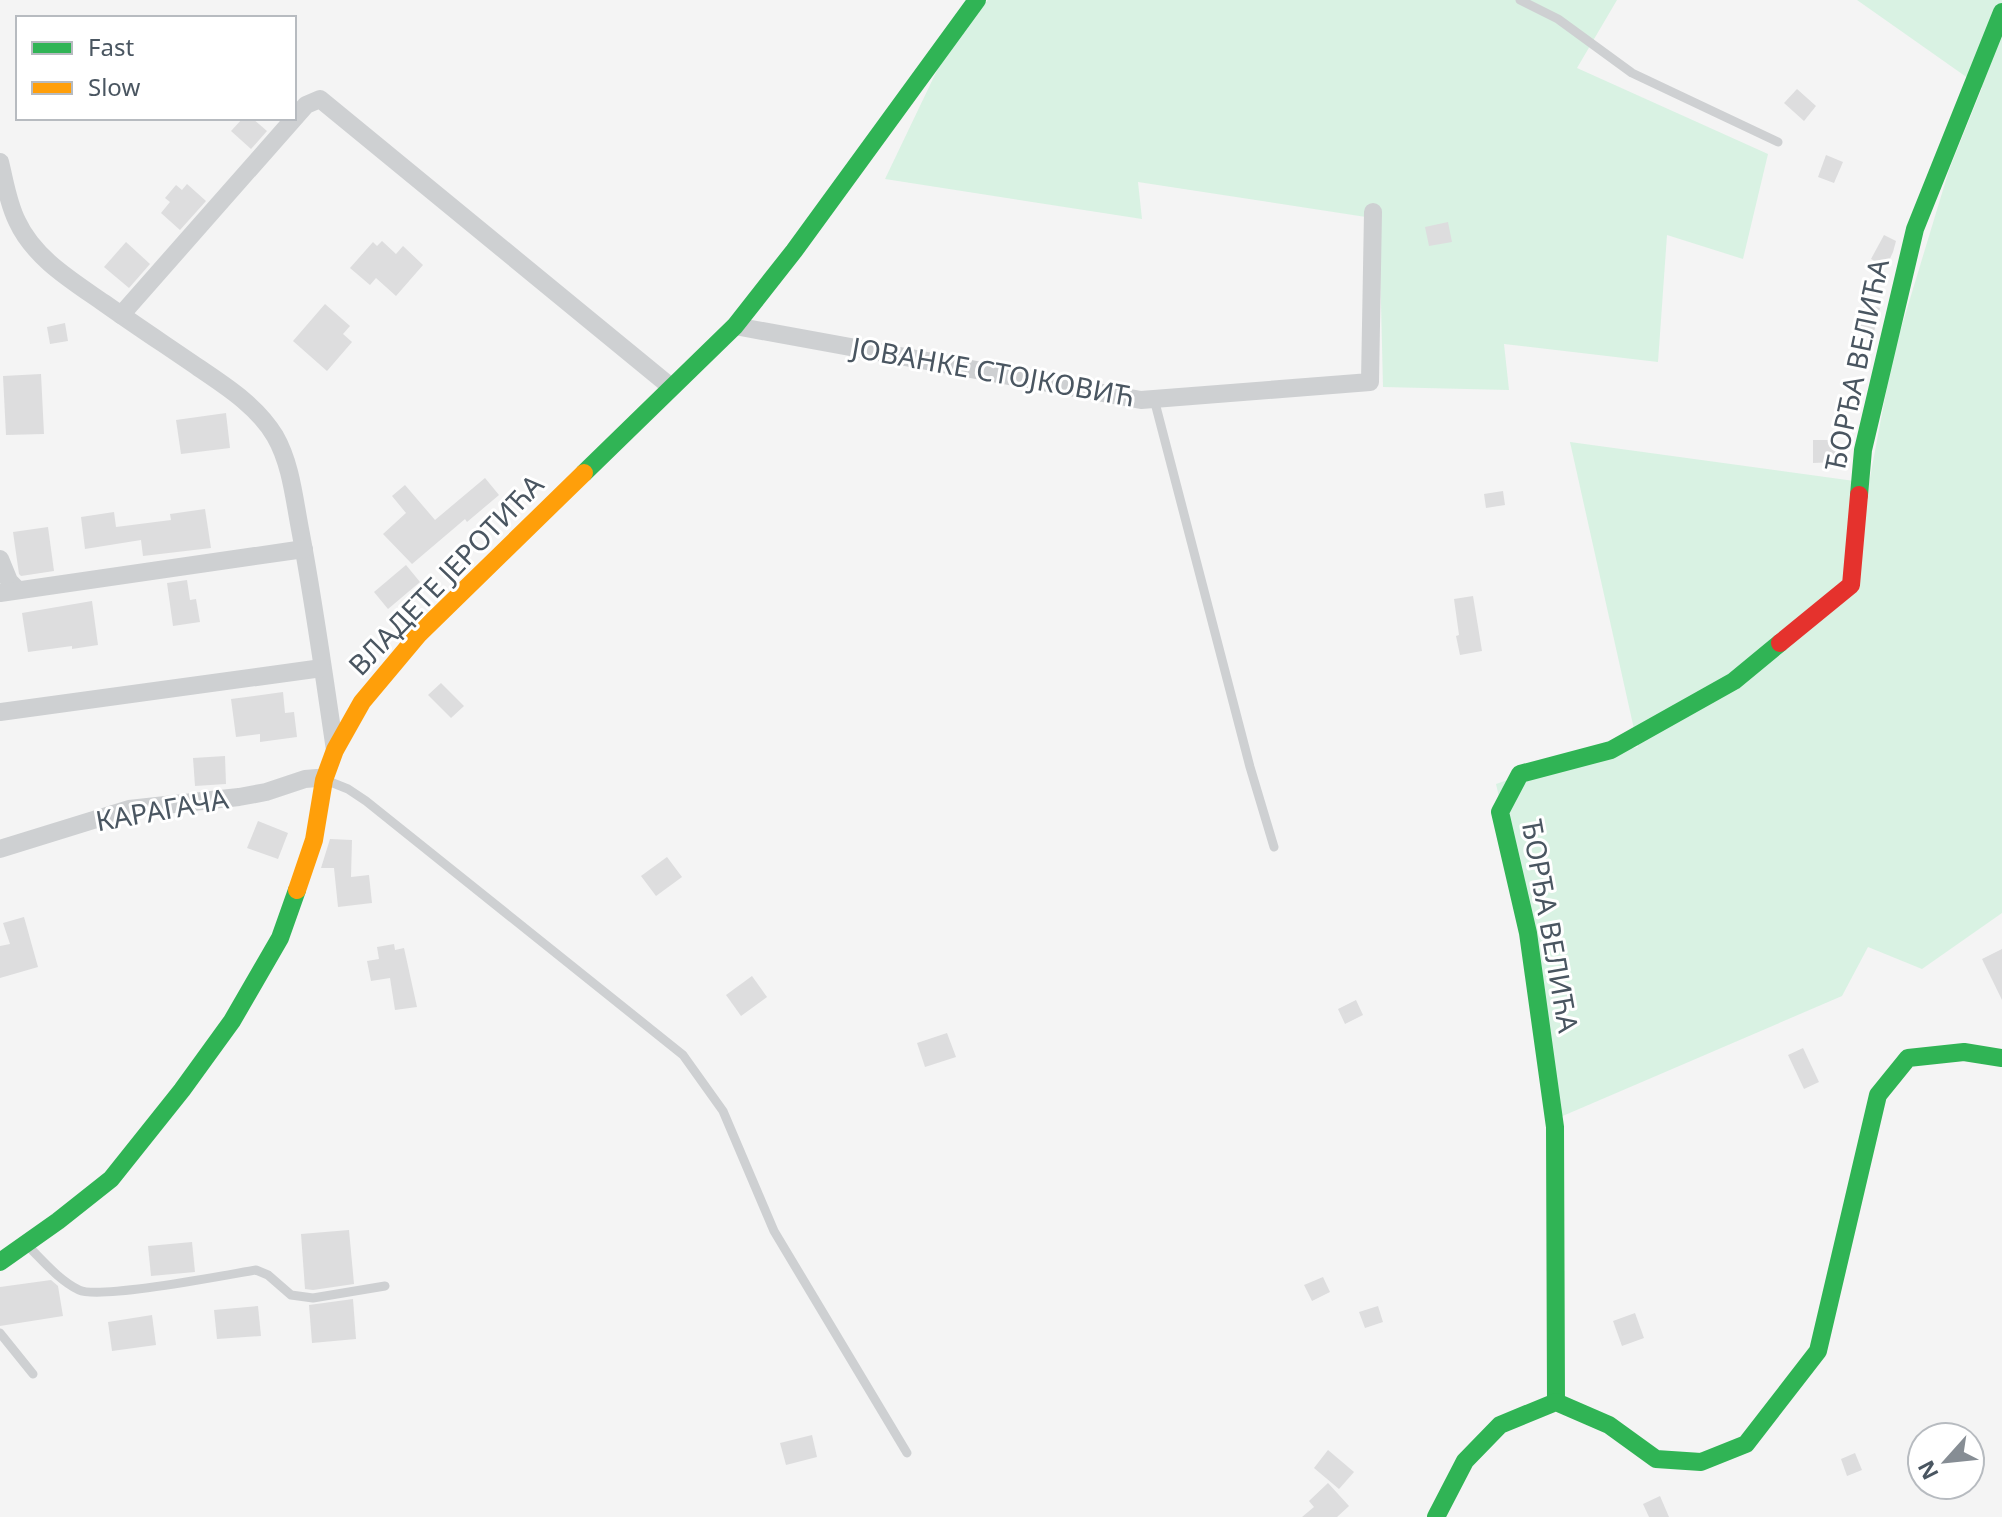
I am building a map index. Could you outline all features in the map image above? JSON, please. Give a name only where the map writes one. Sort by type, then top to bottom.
[{"type":"street","name":"ВЛАДЕТЕ ЈЕРОТИЋА","points":[[0,1262],[111,1179],[232,1021],[280,938],[314,840],[324,780],[335,750],[362,702],[419,634],[735,326],[794,251],[977,0]]},
{"type":"street","name":"ЂОРЂА ВЕЛИЋА","points":[[1556,1402],[1555,1127],[1528,933],[1500,812],[1520,774],[1611,750],[1734,681],[1851,585],[1863,450],[1915,229],[2002,12]]},
{"type":"street","points":[[296,116],[306,105],[320,99],[671,387]]},
{"type":"street","points":[[121,315],[293,120]]},
{"type":"street","points":[[0,162],[17,221],[43,257],[121,315],[236,393],[274,435],[291,478],[335,750]]},
{"type":"street","name":"ЈОВАНКЕ СТОЈКОВИЋ","points":[[735,326],[1141,400],[1370,382],[1373,212]]},
{"type":"street","points":[[0,559],[9,581],[9,592],[304,549]]},
{"type":"street","points":[[0,712],[322,668]]},
{"type":"street","name":"КАРАГАЧА","points":[[0,849],[129,809],[239,797],[305,779],[324,780]]},
{"type":"street","points":[[1436,1517],[1465,1461],[1500,1425],[1556,1402],[1609,1425],[1656,1459],[1701,1462],[1746,1444],[1818,1351],[1878,1095],[1908,1058],[1964,1052],[2002,1058]]},
{"type":"lane","points":[[1520,0],[1558,19],[1632,73],[1778,142]]},
{"type":"lane","points":[[1154,399],[1250,767],[1274,847]]},
{"type":"lane","points":[[324,780],[348,789],[366,801],[683,1055],[723,1111],[774,1231],[907,1453]]},
{"type":"lane","points":[[25,1244],[59,1276],[82,1292],[115,1292],[256,1270],[268,1275],[291,1295],[302,1297],[313,1298],[385,1286]]},
{"type":"lane","points":[[0,1333],[33,1374]]},
{"type":"green space","points":[[988,0],[1617,0],[1577,68],[1768,154],[1743,259],[1667,235],[1658,362],[1504,344],[1509,390],[1383,387],[1379,219],[1138,182],[1142,219],[885,179],[952,39]]},
{"type":"green space","points":[[1857,0],[2002,0],[2002,913],[1922,969],[1868,947],[1842,996],[1558,1118],[1528,921],[1496,784],[1555,764],[1638,747],[1570,442],[1869,483],[1893,355],[1949,170],[1982,88]]},
{"type":"building","points":[[1797,89],[1816,106],[1804,121],[1784,103]]},
{"type":"building","points":[[241,120],[254,120],[267,131],[251,149],[231,131]]},
{"type":"building","points":[[1826,155],[1843,162],[1834,183],[1818,177]]},
{"type":"building","points":[[187,184],[206,201],[180,230],[161,213],[170,202],[165,198],[176,185],[182,190]]},
{"type":"building","points":[[1448,222],[1452,242],[1429,246],[1425,227]]},
{"type":"building","points":[[1884,235],[1896,241],[1886,267],[1871,259]]},
{"type":"building","points":[[382,241],[396,254],[403,246],[423,265],[396,296],[376,278],[370,285],[350,268],[373,242],[377,246]]},
{"type":"building","points":[[126,242],[150,264],[129,288],[104,267]]},
{"type":"building","points":[[325,304],[350,326],[343,334],[352,342],[327,371],[293,341]]},
{"type":"building","points":[[1864,304],[1880,308],[1874,332],[1859,328]]},
{"type":"building","points":[[65,323],[68,341],[50,344],[47,327]]},
{"type":"building","points":[[41,374],[44,434],[6,435],[3,376]]},
{"type":"building","points":[[226,413],[230,448],[181,454],[176,420]]},
{"type":"building","points":[[1813,440],[1836,440],[1836,462],[1813,463]]},
{"type":"building","points":[[485,478],[499,495],[412,564],[383,534],[406,513],[392,496],[405,485],[435,520]]},
{"type":"building","points":[[1503,491],[1505,505],[1486,508],[1484,494]]},
{"type":"building","points":[[205,509],[211,548],[143,556],[141,540],[85,549],[81,517],[114,512],[116,527],[171,520],[170,514]]},
{"type":"building","points":[[48,527],[54,571],[21,576],[13,532]]},
{"type":"building","points":[[406,565],[420,582],[388,609],[374,592]]},
{"type":"building","points":[[187,580],[190,600],[196,599],[200,622],[173,626],[167,583]]},
{"type":"building","points":[[1473,596],[1482,651],[1460,655],[1454,599]]},
{"type":"building","points":[[92,601],[98,645],[28,652],[22,613]]},
{"type":"building","points":[[441,683],[464,706],[451,718],[428,695]]},
{"type":"building","points":[[283,692],[285,713],[294,712],[297,737],[260,742],[260,734],[236,737],[231,699]]},
{"type":"building","points":[[225,756],[226,784],[195,786],[193,758]]},
{"type":"building","points":[[258,821],[288,833],[278,859],[247,848]]},
{"type":"building","points":[[330,839],[352,840],[351,877],[369,875],[372,903],[338,907],[334,868],[321,868]]},
{"type":"building","points":[[667,857],[682,877],[656,896],[641,876]]},
{"type":"building","points":[[24,917],[38,967],[0,978],[0,946],[10,944],[3,923]]},
{"type":"building","points":[[394,944],[395,950],[404,948],[417,1007],[395,1010],[390,978],[371,981],[367,961],[379,959],[377,947]]},
{"type":"building","points":[[2002,949],[2002,1000],[1982,959]]},
{"type":"building","points":[[752,976],[767,997],[741,1016],[726,995]]},
{"type":"building","points":[[1356,1000],[1363,1015],[1345,1024],[1338,1009]]},
{"type":"building","points":[[947,1033],[956,1057],[925,1067],[917,1043]]},
{"type":"building","points":[[1803,1048],[1819,1082],[1804,1089],[1788,1055]]},
{"type":"building","points":[[349,1230],[354,1284],[305,1289],[301,1234]]},
{"type":"building","points":[[192,1242],[195,1272],[151,1276],[148,1246]]},
{"type":"building","points":[[1323,1277],[1330,1292],[1312,1301],[1304,1285]]},
{"type":"building","points":[[51,1280],[58,1286],[63,1316],[0,1326],[0,1287]]},
{"type":"building","points":[[353,1299],[356,1339],[312,1343],[309,1305]]},
{"type":"building","points":[[258,1306],[261,1336],[217,1339],[214,1310]]},
{"type":"building","points":[[1378,1306],[1383,1322],[1365,1328],[1359,1312]]},
{"type":"building","points":[[1635,1313],[1644,1338],[1622,1346],[1613,1321]]},
{"type":"building","points":[[152,1315],[156,1345],[112,1351],[108,1322]]},
{"type":"building","points":[[812,1435],[817,1457],[786,1465],[780,1443]]},
{"type":"building","points":[[1328,1450],[1354,1472],[1339,1489],[1314,1468]]},
{"type":"building","points":[[1855,1453],[1862,1470],[1847,1476],[1841,1459]]},
{"type":"building","points":[[1328,1483],[1349,1506],[1337,1517],[1302,1517],[1314,1507],[1309,1501]]},
{"type":"building","points":[[1660,1496],[1669,1517],[1649,1517],[1643,1504]]},
{"type":"traffic: fast","points":[[584,473],[735,326],[794,251],[977,0]]},
{"type":"traffic: fast","points":[[1859,495],[1863,450],[1915,229],[2002,12]]},
{"type":"traffic: fast","points":[[1556,1402],[1555,1127],[1528,933],[1500,812],[1520,774],[1611,750],[1734,681],[1780,643]]},
{"type":"traffic: fast","points":[[0,1262],[111,1179],[232,1021],[280,938],[297,890]]},
{"type":"traffic: fast","points":[[1436,1517],[1465,1461],[1500,1425],[1556,1402],[1609,1425],[1656,1459],[1701,1462],[1746,1444],[1818,1351],[1878,1095],[1908,1058],[1964,1052],[2002,1058]]},
{"type":"traffic: slow","points":[[297,890],[314,840],[324,780],[335,750],[362,702],[419,634],[584,473]]},
{"type":"traffic: jam","points":[[1780,643],[1851,585],[1859,495]]}]
